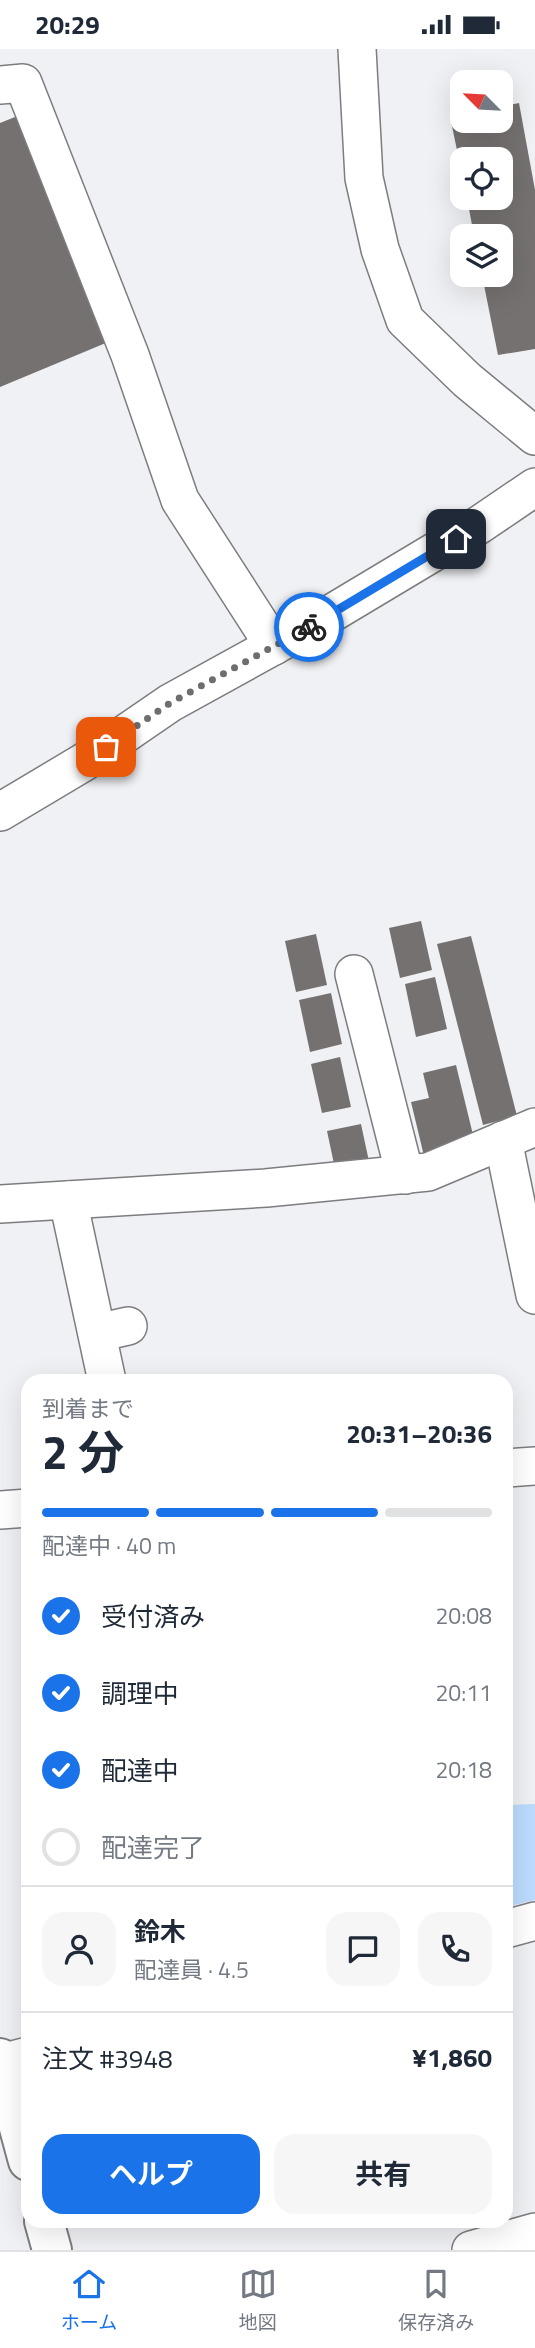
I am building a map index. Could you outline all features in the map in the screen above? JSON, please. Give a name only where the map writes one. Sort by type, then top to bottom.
[{"type":"street","points":[[356,49],[364,178],[380,250],[405,320],[467,380],[535,436]]},
{"type":"street","points":[[0,85],[23,83],[130,355],[180,500],[274,646]]},
{"type":"street","points":[[0,812],[84,762],[170,703],[274,646],[479,525],[535,487]]},
{"type":"street","points":[[354,974],[405,1175]]},
{"type":"street","points":[[0,1204],[266,1188],[428,1172],[519,1134],[535,1295]]},
{"type":"street","points":[[68,1200],[112,1329],[108,1374]]},
{"type":"street","points":[[513,1468],[535,1467]]},
{"type":"street","points":[[0,1510],[21,1508]]},
{"type":"street","points":[[513,1927],[535,1921]]},
{"type":"street","points":[[10,2059],[21,2121]]},
{"type":"street","points":[[46,2228],[52,2250]]},
{"type":"street","points":[[471,2250],[535,2232]]},
{"type":"water","points":[[535,1804],[535,1900],[513,1905],[513,1805]]},
{"type":"building","points":[[519,103],[535,190],[535,349],[498,355],[484,287],[513,287],[513,224],[472,224],[469,210],[513,210],[513,147],[456,147],[453,133],[513,133],[513,104]]},
{"type":"building","points":[[20,115],[113,340],[0,387],[0,123]]},
{"type":"building","points":[[421,921],[432,970],[400,978],[389,928]]},
{"type":"building","points":[[316,934],[327,985],[296,992],[285,941]]},
{"type":"building","points":[[471,936],[517,1116],[483,1125],[437,944]]},
{"type":"building","points":[[435,977],[447,1029],[416,1037],[405,984]]},
{"type":"building","points":[[331,993],[342,1044],[310,1052],[299,1000]]},
{"type":"building","points":[[340,1057],[351,1107],[322,1113],[311,1064]]},
{"type":"building","points":[[456,1065],[475,1143],[424,1156],[411,1102],[429,1098],[423,1073]]},
{"type":"building","points":[[361,1124],[371,1171],[337,1178],[327,1131]]},
{"type":"way so far","points":[[106,747],[170,703],[309,627]]},
{"type":"route","points":[[309,627],[456,539]]}]
